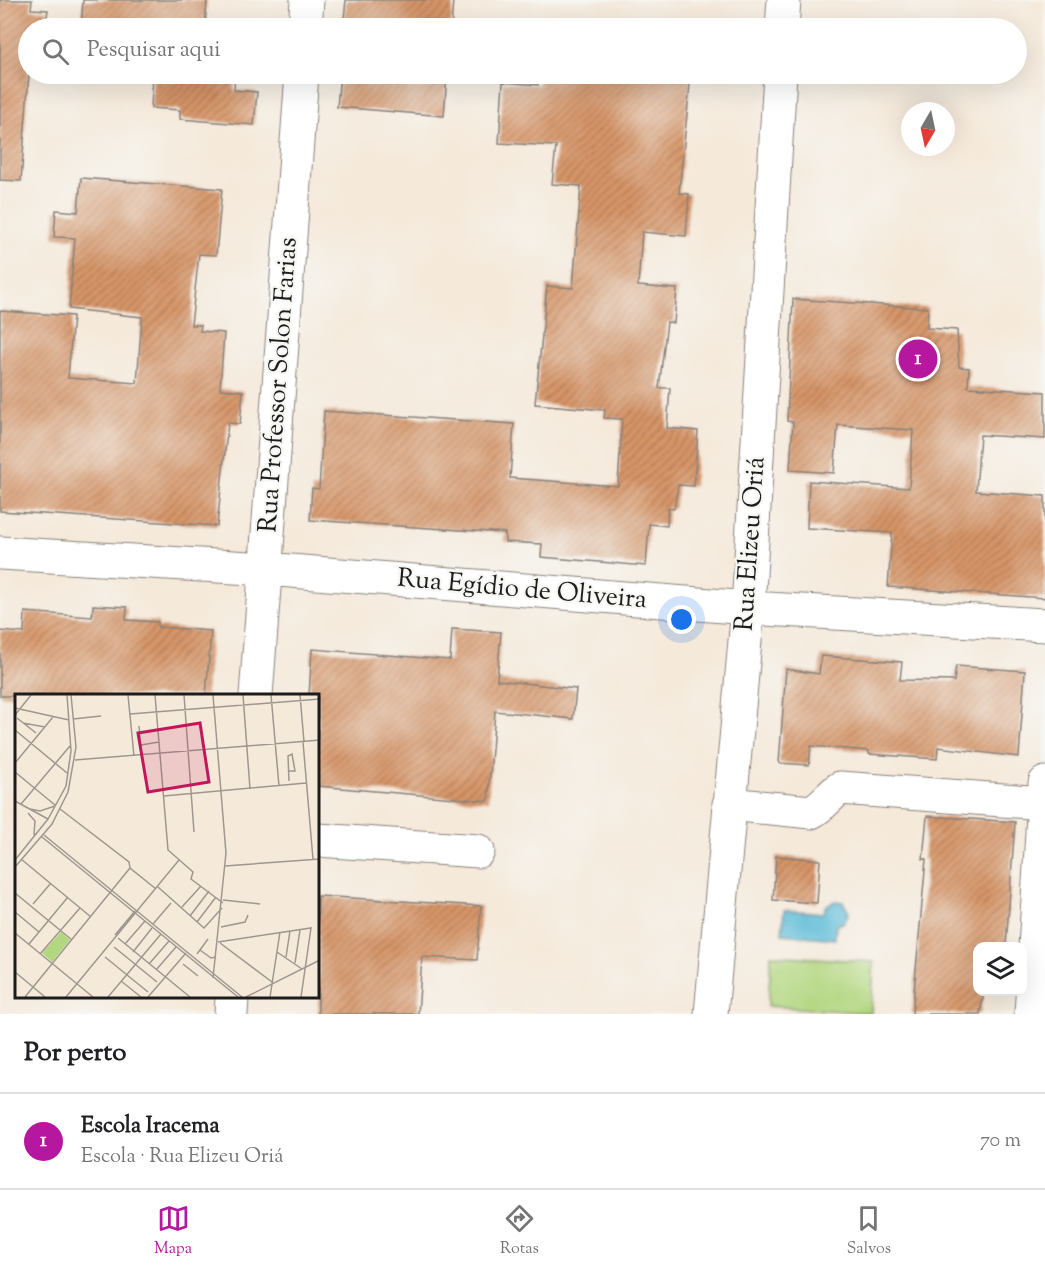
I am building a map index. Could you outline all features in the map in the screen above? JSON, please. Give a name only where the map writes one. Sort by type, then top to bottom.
[{"type":"street","points":[[306,18],[307,0]]},
{"type":"street","points":[[783,18],[784,0]]},
{"type":"street","name":"Rua Professor Solon Farias","points":[[256,694],[301,84]]},
{"type":"street","name":"Rua Elizeu Oriá","points":[[711,1014],[748,608],[779,84]]},
{"type":"street","name":"Rua Egídio de Oliveira","points":[[0,553],[266,569],[748,608],[1045,625]]},
{"type":"street","points":[[729,804],[811,812],[823,806],[830,794],[840,788],[1044,792],[1030,1014]]},
{"type":"street","points":[[320,840],[478,851]]},
{"type":"street","points":[[231,1014],[232,999]]},
{"type":"green space","points":[[771,955],[874,962],[871,1013],[768,1006]]},
{"type":"water","points":[[835,901],[843,902],[849,913],[843,923],[836,925],[835,939],[782,934],[784,910],[824,913],[825,907]]},
{"type":"building","points":[[0,0],[32,0],[31,9],[48,10],[47,18],[18,18],[18,84],[28,84],[21,181],[0,180]]},
{"type":"building","points":[[83,0],[207,0],[206,18],[82,18]]},
{"type":"building","points":[[346,0],[453,0],[452,18],[344,18]]},
{"type":"building","points":[[152,84],[234,84],[234,90],[257,92],[254,125],[180,119],[180,110],[151,108]]},
{"type":"building","points":[[339,84],[446,84],[444,116],[337,107]]},
{"type":"building","points":[[503,84],[690,84],[679,193],[689,194],[686,236],[642,232],[638,286],[677,289],[674,323],[667,322],[659,388],[670,388],[667,428],[698,431],[694,486],[678,485],[674,509],[668,508],[667,526],[649,524],[646,566],[541,557],[542,544],[505,542],[505,533],[310,520],[312,488],[319,489],[324,411],[514,424],[510,478],[618,486],[622,419],[604,418],[605,410],[535,404],[547,286],[573,288],[581,186],[552,184],[556,146],[499,143]]},
{"type":"building","points":[[81,178],[222,189],[216,255],[199,254],[191,325],[201,325],[200,331],[224,333],[220,389],[243,391],[240,424],[228,423],[217,526],[0,511],[0,311],[73,316],[68,378],[137,383],[142,317],[69,309],[75,238],[54,237],[56,210],[78,212]]},
{"type":"building","points":[[793,299],[928,308],[927,328],[957,330],[959,367],[969,368],[968,387],[1045,392],[1045,439],[980,435],[976,491],[1045,496],[1045,598],[888,587],[892,533],[807,528],[809,481],[909,488],[913,430],[838,425],[834,473],[790,470],[793,422],[787,421]]},
{"type":"building","points":[[93,605],[127,607],[126,620],[158,622],[158,627],[211,631],[206,694],[15,694],[15,696],[0,696],[0,631],[24,633],[25,612],[92,617]]},
{"type":"building","points":[[452,629],[501,632],[497,680],[576,689],[573,719],[495,711],[488,801],[320,786],[320,694],[309,694],[312,649],[450,660]]},
{"type":"building","points":[[821,656],[902,662],[900,680],[954,681],[956,666],[1025,671],[1019,757],[938,747],[937,759],[869,754],[869,751],[811,746],[809,765],[779,763],[786,669],[819,674]]},
{"type":"building","points":[[927,816],[1015,822],[1006,942],[973,942],[973,996],[983,996],[980,1014],[912,1014],[926,859],[923,859]]},
{"type":"building","points":[[776,856],[820,860],[817,903],[773,900]]},
{"type":"building","points":[[320,896],[481,906],[477,960],[422,957],[418,1014],[318,1014]]},
{"type":"place","name":"Escola Iracema","points":[[918,359]]}]
